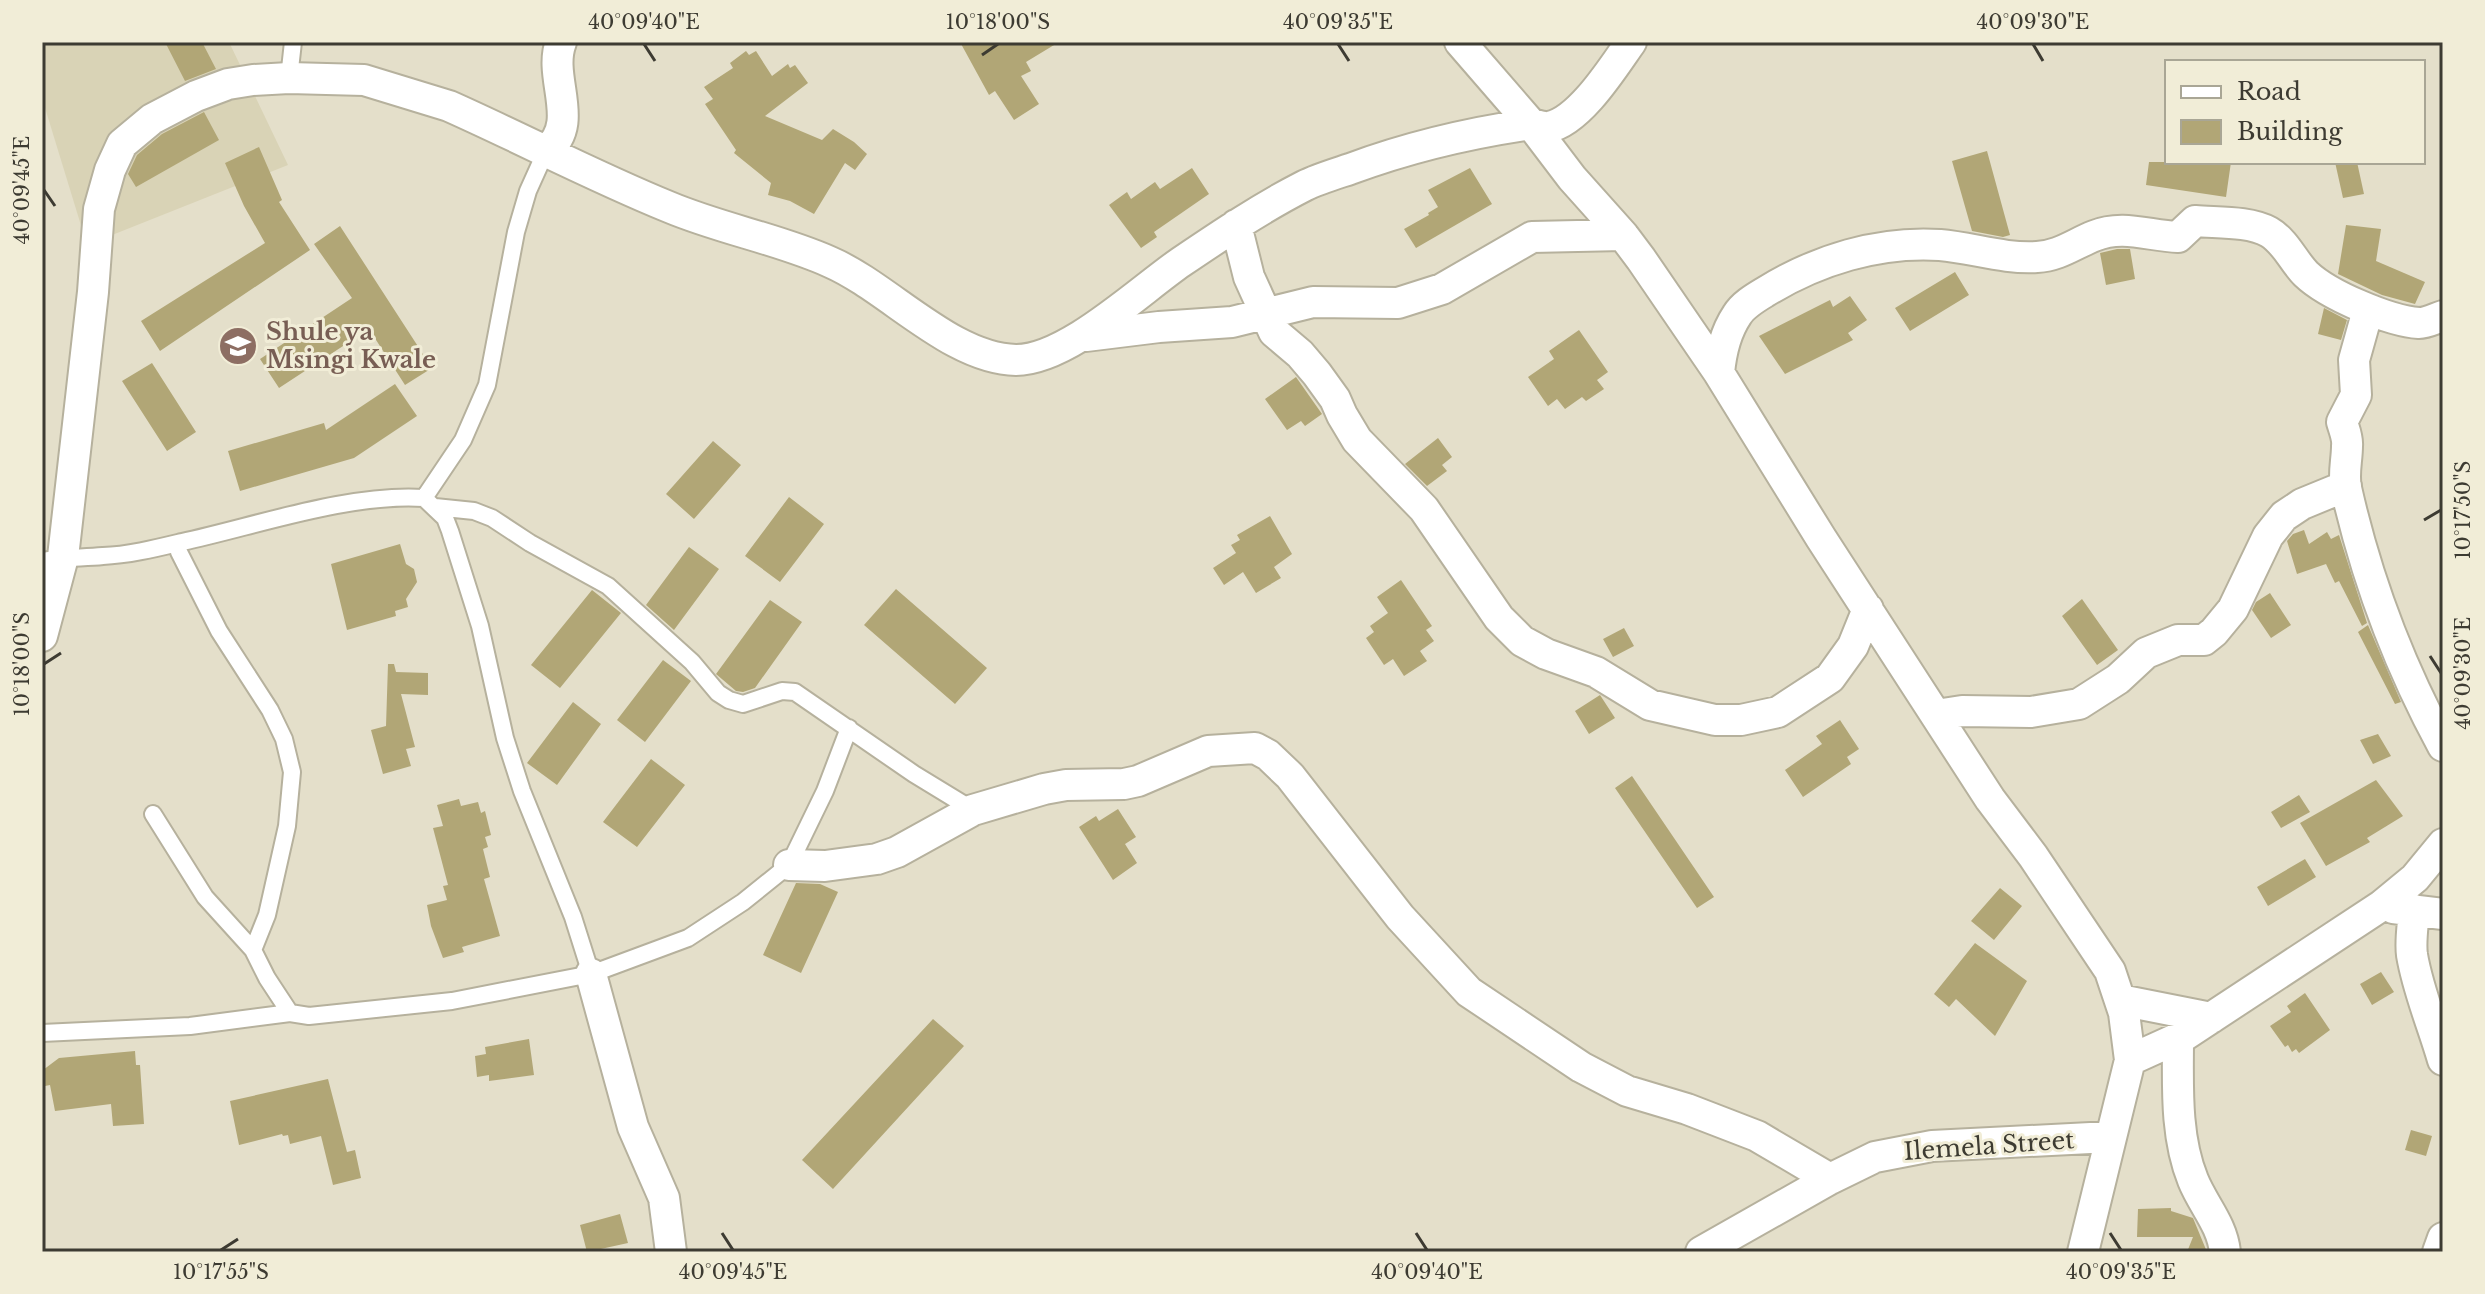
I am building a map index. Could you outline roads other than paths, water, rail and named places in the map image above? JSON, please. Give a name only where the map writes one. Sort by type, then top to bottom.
[{"type":"street","points":[[546,151],[557,140],[564,124],[558,73],[561,42]]},
{"type":"street","points":[[1460,42],[1623,235],[1719,373],[1821,538],[1990,799],[2033,856],[2110,971],[2124,1013],[2130,1060],[2083,1252]]},
{"type":"street","points":[[1078,338],[1178,264],[1236,225],[1307,184],[1428,143],[1531,124],[1547,128],[1562,122],[1587,100],[1631,42]]},
{"type":"street","points":[[42,636],[92,307],[99,209],[110,170],[122,144],[152,119],[196,96],[228,84],[289,78],[364,80],[413,93],[461,111],[670,208],[830,262],[875,287],[923,322],[967,347],[1016,360],[1078,338],[1159,327],[1232,322],[1313,302],[1379,305],[1419,298],[1442,289],[1532,237],[1623,235]]},
{"type":"street","points":[[1719,373],[1722,349],[1738,313],[1749,302],[1831,259],[1902,246],[1940,245],[2011,257],[2037,257],[2054,255],[2094,235],[2121,230],[2175,238],[2195,221],[2268,231],[2314,281],[2368,310],[2422,323],[2443,316]]},
{"type":"street","points":[[1236,225],[1249,277],[1274,332],[1300,354],[1335,399],[1357,440],[1424,509],[1499,618],[1522,641],[1546,654],[1596,672],[1650,705],[1692,716],[1741,720],[1778,712],[1830,678],[1853,646],[1868,609]]},
{"type":"street","points":[[2368,310],[2354,360],[2356,395],[2342,422],[2348,444],[2346,486],[2383,612],[2418,701],[2443,746]]},
{"type":"street","points":[[1936,715],[1962,711],[2031,712],[2079,704],[2118,679],[2146,653],[2178,640],[2204,640],[2233,609],[2268,536],[2284,516],[2302,504],[2346,486]]},
{"type":"street","points":[[789,865],[825,866],[877,859],[973,810],[1044,789],[1138,781],[1208,751],[1255,748],[1268,755],[1290,776],[1400,917],[1469,992],[1581,1067],[1627,1091],[1687,1109],[1757,1136],[1830,1179]]},
{"type":"street","points":[[2130,1060],[2178,1039],[2381,906],[2415,878],[2443,844]]},
{"type":"street","points":[[2381,906],[2428,912],[2411,952],[2420,993],[2443,1060]]},
{"type":"street","points":[[591,974],[633,1127],[664,1198],[671,1252]]},
{"type":"street","points":[[2120,1000],[2211,1018]]},
{"type":"street","points":[[2178,1039],[2179,1110],[2184,1149],[2192,1179],[2221,1229],[2225,1252]]},
{"type":"street","name":"Ilemela Street","points":[[1701,1252],[1875,1157],[1932,1146],[2110,1137]]},
{"type":"street","points":[[2438,1252],[2443,1238]]},
{"type":"lane","points":[[289,78],[293,42]]},
{"type":"lane","points":[[429,502],[463,440],[487,385],[516,232],[528,191],[546,151]]},
{"type":"lane","points":[[52,559],[105,556],[181,543],[333,507],[397,496],[474,511],[492,518],[608,586],[692,662],[718,693],[729,700],[743,704],[782,691],[795,692],[914,774],[973,810]]},
{"type":"lane","points":[[429,502],[445,518],[467,578],[505,738],[522,791],[573,917],[591,974]]},
{"type":"lane","points":[[179,552],[219,631],[270,710],[284,739],[292,772],[287,826],[267,915],[253,950]]},
{"type":"lane","points":[[42,1033],[176,1027],[290,1013],[309,1016],[452,1001],[591,974],[688,938],[743,902],[789,865],[825,791],[849,728]]},
{"type":"lane","points":[[153,814],[205,897],[253,950],[290,1013]]},
{"type":"place","name":"Shule ya Msingi Kwale","points":[[238,346]]}]
